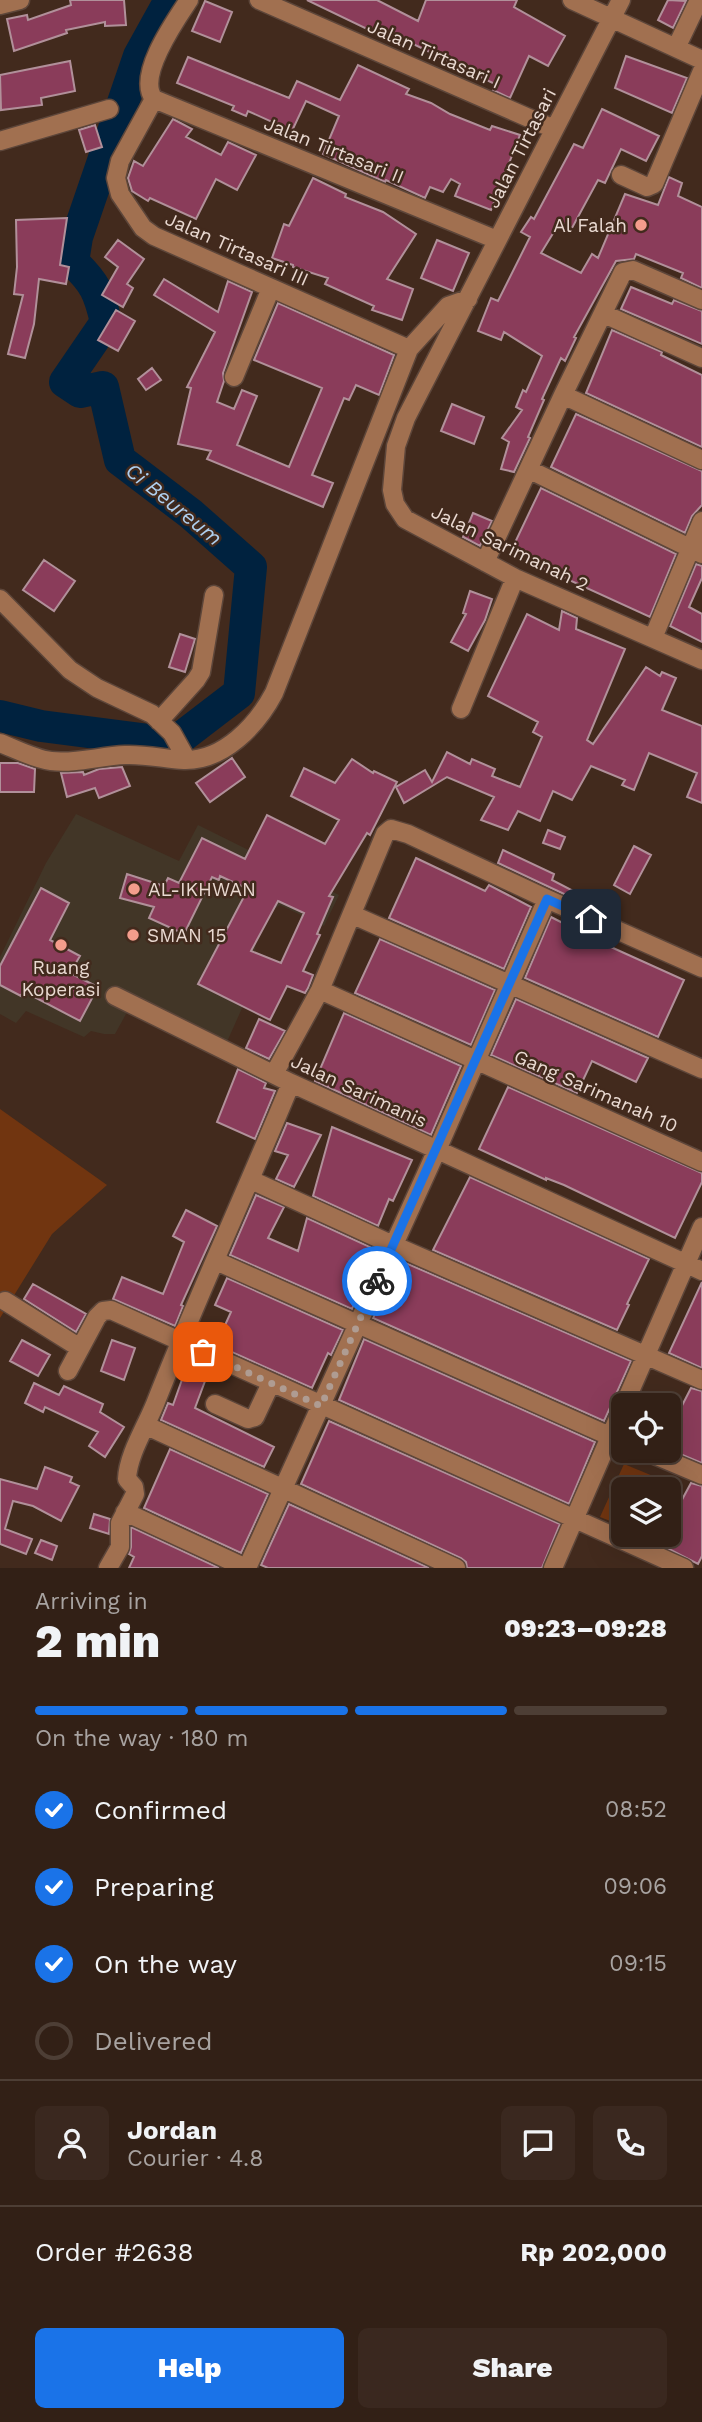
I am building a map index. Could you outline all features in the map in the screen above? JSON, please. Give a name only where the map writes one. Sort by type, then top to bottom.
[{"type":"street","points":[[0,5],[20,0]]},
{"type":"street","points":[[154,99],[149,88],[150,71],[172,26],[189,0]]},
{"type":"street","name":"Jalan Tirtasari I","points":[[259,0],[554,129]]},
{"type":"street","points":[[572,0],[702,60]]},
{"type":"street","name":"Jalan Tirtasari","points":[[468,299],[621,0]]},
{"type":"street","points":[[676,48],[699,0]]},
{"type":"street","points":[[621,175],[648,187],[654,184],[702,71]]},
{"type":"street","name":"Jalan Tirtasari II","points":[[154,99],[497,240]]},
{"type":"street","name":"Jalan Tirtasari III","points":[[154,99],[120,161],[116,178],[120,194],[143,228],[154,236],[409,349]]},
{"type":"street","points":[[4,136],[109,109]]},
{"type":"street","points":[[485,562],[621,275],[629,270],[702,300]]},
{"type":"street","points":[[234,377],[271,288]]},
{"type":"street","points":[[0,599],[70,670],[97,688],[152,714],[174,740],[215,754],[245,733],[264,713],[274,693],[409,349],[448,306],[468,299]]},
{"type":"street","name":"Jalan Sarimanah 2","points":[[468,299],[405,418],[396,446],[392,490],[405,519],[515,578],[702,660]]},
{"type":"street","points":[[604,314],[702,358]]},
{"type":"street","points":[[562,395],[702,460]]},
{"type":"street","points":[[530,470],[696,552]]},
{"type":"street","points":[[653,638],[696,552],[702,521]]},
{"type":"street","points":[[461,709],[515,578]]},
{"type":"street","points":[[174,740],[190,687],[201,672],[214,595]]},
{"type":"street","points":[[0,743],[49,761],[83,761],[126,755],[174,740]]},
{"type":"street","points":[[274,1074],[320,990],[385,834],[391,829],[408,834],[702,968]]},
{"type":"street","points":[[125,1513],[247,1568],[547,899]]},
{"type":"street","points":[[353,915],[700,1065]]},
{"type":"street","name":"Gang Sarimanah 10","points":[[320,990],[702,1162]]},
{"type":"street","name":"Jalan Sarimanis","points":[[115,996],[436,1151],[702,1270]]},
{"type":"street","points":[[108,1568],[120,1547],[120,1523],[135,1494],[127,1479],[127,1468],[292,1083]]},
{"type":"street","points":[[251,1180],[702,1380]]},
{"type":"street","points":[[629,1393],[702,1227]]},
{"type":"street","points":[[216,1261],[611,1436]]},
{"type":"street","points":[[5,1301],[80,1348]]},
{"type":"street","points":[[68,1371],[97,1317],[107,1309],[684,1568]]},
{"type":"street","points":[[215,1404],[248,1419],[255,1416],[271,1383]]},
{"type":"street","points":[[147,1426],[456,1568]]},
{"type":"street","points":[[553,1568],[574,1519],[611,1450]]},
{"type":"street","points":[[674,1463],[702,1475]]},
{"type":"shaded area","name":"SMAN 15","points":[[76,814],[179,861],[198,825],[339,895],[324,926],[280,905],[254,923],[256,944],[243,1006],[226,1044],[136,996],[115,1034],[91,1031],[84,1037],[26,1011],[16,1023],[0,1014],[0,957],[46,863]]},
{"type":"shaded area","points":[[0,1109],[107,1185],[52,1234],[0,1318]]},
{"type":"shaded area","points":[[624,1464],[653,1476],[653,1477],[618,1477]]},
{"type":"shaded area","points":[[611,1493],[611,1521],[600,1517]]},
{"type":"building","points":[[70,0],[124,0],[126,25],[105,26],[105,22],[66,30],[67,33],[14,51],[7,19],[27,15],[28,20],[71,5]]},
{"type":"building","points":[[307,0],[377,0],[418,21],[426,0],[517,0],[514,7],[565,36],[548,66],[529,56],[510,98],[493,90],[495,84],[397,36],[394,42]]},
{"type":"building","points":[[668,0],[686,1],[673,28],[658,20]]},
{"type":"building","points":[[205,1],[232,12],[220,42],[192,31]]},
{"type":"building","points":[[626,56],[687,78],[672,113],[615,88]]},
{"type":"building","points":[[188,57],[289,98],[297,81],[340,100],[358,65],[409,89],[406,94],[431,103],[450,114],[490,130],[492,126],[520,135],[491,210],[455,196],[460,184],[451,179],[443,192],[430,187],[425,198],[323,154],[339,116],[306,101],[292,131],[248,111],[246,116],[232,110],[234,106],[177,83]]},
{"type":"building","points":[[70,61],[75,91],[41,98],[42,105],[1,110],[0,75]]},
{"type":"building","points":[[602,109],[659,136],[646,161],[621,149],[605,183],[598,180],[572,228],[560,222],[541,253],[581,273],[592,254],[598,258],[625,194],[658,205],[669,177],[682,183],[678,196],[702,207],[702,288],[681,278],[683,273],[636,254],[634,259],[616,261],[574,337],[576,338],[565,361],[561,358],[514,472],[501,469],[509,442],[502,438],[522,410],[516,407],[542,356],[504,332],[501,340],[478,331],[491,298],[498,301],[530,237],[521,232],[531,217],[534,219],[574,144],[583,148]]},
{"type":"building","points":[[173,119],[192,129],[186,137],[221,155],[228,142],[256,155],[237,190],[216,179],[196,219],[150,198],[148,201],[132,191],[128,178],[134,161],[143,166]]},
{"type":"building","points":[[95,125],[102,147],[86,152],[79,130]]},
{"type":"building","points":[[313,178],[346,194],[345,197],[383,212],[416,234],[387,279],[413,289],[402,320],[372,310],[374,306],[325,284],[328,278],[272,258],[284,224],[289,226]]},
{"type":"building","points":[[67,218],[60,265],[69,267],[66,284],[39,279],[34,324],[25,358],[8,354],[23,295],[14,294],[17,267],[16,220]]},
{"type":"building","points":[[118,240],[144,259],[127,284],[133,288],[123,307],[102,295],[118,267],[105,257]]},
{"type":"building","points":[[437,240],[469,253],[453,291],[421,278]]},
{"type":"building","points":[[164,279],[218,312],[228,281],[252,292],[223,373],[224,381],[217,402],[234,409],[242,390],[257,396],[237,445],[289,467],[322,388],[254,360],[278,303],[394,355],[379,395],[356,385],[349,400],[344,398],[312,475],[333,483],[323,507],[207,459],[211,451],[178,444],[191,388],[187,387],[215,332],[154,295]]},
{"type":"building","points":[[631,287],[672,304],[674,300],[702,311],[702,344],[621,309]]},
{"type":"building","points":[[116,310],[135,321],[118,351],[98,340]]},
{"type":"building","points":[[612,330],[662,352],[661,355],[702,375],[702,447],[586,393]]},
{"type":"building","points":[[152,368],[161,380],[146,390],[138,379]]},
{"type":"building","points":[[452,404],[484,417],[474,444],[441,431]]},
{"type":"building","points":[[576,414],[702,471],[702,505],[692,516],[685,533],[551,467]]},
{"type":"building","points":[[541,488],[676,554],[650,617],[510,553]]},
{"type":"building","points":[[473,513],[492,521],[480,546],[463,537]]},
{"type":"building","points":[[44,560],[75,581],[54,611],[23,590]]},
{"type":"building","points":[[696,564],[702,566],[702,578],[689,607],[702,614],[702,642],[670,626]]},
{"type":"building","points":[[470,591],[492,599],[485,620],[468,651],[451,642],[466,614],[463,613]]},
{"type":"building","points":[[562,611],[577,618],[576,629],[625,649],[587,740],[593,744],[646,667],[660,676],[662,672],[676,678],[662,710],[702,726],[702,803],[687,797],[697,773],[649,753],[634,790],[622,785],[625,780],[591,766],[572,800],[553,791],[540,821],[518,811],[508,830],[481,820],[494,797],[447,777],[404,803],[396,787],[425,770],[432,782],[447,752],[470,764],[472,759],[495,769],[492,776],[520,787],[542,737],[533,732],[538,722],[488,696],[527,614],[559,630]]},
{"type":"building","points":[[180,634],[195,639],[185,672],[169,667]]},
{"type":"building","points":[[232,758],[245,777],[210,802],[196,783]]},
{"type":"building","points":[[352,759],[373,773],[374,771],[397,782],[370,835],[367,833],[329,896],[333,897],[317,934],[320,935],[303,971],[313,975],[308,988],[305,993],[287,986],[270,1020],[198,984],[248,889],[220,876],[219,880],[212,877],[184,934],[149,918],[154,907],[120,898],[127,874],[164,886],[168,878],[179,883],[202,838],[245,859],[267,815],[325,844],[339,820],[291,796],[304,768],[335,783]],"holes":[[[278,901],[304,913],[281,963],[251,951]]]},
{"type":"building","points":[[0,763],[18,763],[35,769],[34,792],[0,792]]},
{"type":"building","points":[[122,767],[130,786],[99,798],[95,788],[67,797],[61,773],[83,772],[84,775],[99,769]]},
{"type":"building","points":[[548,830],[565,837],[560,849],[543,843]]},
{"type":"building","points":[[634,846],[651,855],[630,894],[614,885]]},
{"type":"building","points":[[503,850],[554,874],[552,880],[581,895],[579,901],[498,863]]},
{"type":"building","points":[[416,858],[485,891],[489,885],[531,907],[504,969],[389,918]]},
{"type":"building","points":[[41,888],[69,903],[50,940],[80,956],[70,973],[98,987],[80,1021],[23,991],[21,996],[0,985],[0,966]]},
{"type":"building","points":[[551,917],[684,980],[658,1037],[525,978]]},
{"type":"building","points":[[380,939],[495,990],[471,1045],[355,993]]},
{"type":"building","points":[[516,999],[648,1058],[636,1082],[592,1061],[577,1093],[491,1055]]},
{"type":"building","points":[[344,1013],[461,1066],[431,1135],[315,1081]]},
{"type":"building","points":[[259,1019],[285,1031],[269,1059],[246,1048]]},
{"type":"building","points":[[238,1069],[266,1083],[264,1088],[275,1091],[255,1139],[217,1122]]},
{"type":"building","points":[[508,1087],[702,1173],[702,1182],[675,1238],[564,1185],[546,1180],[479,1149]]},
{"type":"building","points":[[287,1123],[321,1135],[294,1187],[276,1179],[288,1155],[275,1151]]},
{"type":"building","points":[[332,1127],[412,1160],[393,1201],[389,1199],[378,1226],[313,1196]]},
{"type":"building","points":[[470,1177],[649,1259],[617,1330],[433,1250]]},
{"type":"building","points":[[256,1195],[284,1207],[268,1238],[298,1251],[307,1218],[370,1247],[358,1277],[365,1281],[352,1309],[230,1255]]},
{"type":"building","points":[[186,1210],[217,1226],[181,1305],[183,1306],[175,1326],[113,1299],[122,1277],[163,1294],[184,1242],[173,1236]]},
{"type":"building","points":[[401,1261],[631,1361],[617,1393],[611,1393],[611,1405],[604,1421],[373,1318]]},
{"type":"building","points":[[227,1278],[343,1330],[331,1355],[328,1353],[312,1388],[216,1345],[231,1312],[215,1305]]},
{"type":"building","points":[[702,1282],[702,1368],[669,1353]]},
{"type":"building","points":[[33,1284],[86,1314],[76,1332],[24,1299]]},
{"type":"building","points":[[364,1339],[595,1442],[569,1504],[339,1400]]},
{"type":"building","points":[[22,1340],[50,1355],[38,1376],[10,1361]]},
{"type":"building","points":[[112,1340],[135,1348],[124,1380],[101,1371]]},
{"type":"building","points":[[184,1374],[205,1381],[195,1408],[274,1447],[264,1467],[161,1420],[168,1403],[173,1405]]},
{"type":"building","points":[[34,1383],[59,1395],[64,1386],[103,1404],[100,1412],[124,1427],[105,1457],[89,1446],[98,1432],[45,1407],[43,1412],[25,1403]]},
{"type":"building","points":[[691,1388],[702,1391],[702,1463],[681,1454],[681,1408]]},
{"type":"building","points":[[329,1421],[560,1524],[542,1568],[467,1568],[466,1562],[461,1558],[301,1484]]},
{"type":"building","points":[[170,1449],[268,1494],[241,1553],[144,1508]]},
{"type":"building","points":[[45,1467],[72,1477],[70,1482],[79,1486],[61,1521],[33,1506],[13,1501],[5,1529],[32,1539],[26,1554],[0,1544],[0,1479],[37,1489]]},
{"type":"building","points":[[691,1483],[702,1486],[702,1556],[698,1564],[665,1547],[681,1547],[681,1502]]},
{"type":"building","points":[[289,1504],[429,1568],[268,1568],[261,1565]]},
{"type":"building","points":[[94,1514],[110,1519],[109,1534],[90,1528]]},
{"type":"building","points":[[131,1527],[219,1568],[129,1568],[134,1557],[129,1554]]},
{"type":"building","points":[[41,1540],[57,1546],[52,1560],[35,1553]]},
{"type":"waterway","name":"Ci Beureum","points":[[0,716],[41,726],[165,742],[179,739],[239,693],[251,567],[191,514],[120,460],[103,387],[80,392],[65,382],[106,322],[95,289],[73,262],[77,237],[139,56],[170,0]]},
{"type":"way so far","points":[[203,1352],[321,1406],[377,1281]]},
{"type":"place","name":"Al Falah","points":[[641,225]]},
{"type":"place","name":"AL-IKHWAN","points":[[134,889]]},
{"type":"place","name":"SMAN 15","points":[[133,935]]},
{"type":"place","name":"Ruang Koperasi","points":[[61,945]]},
{"type":"route","points":[[377,1281],[547,899],[591,919]]}]
